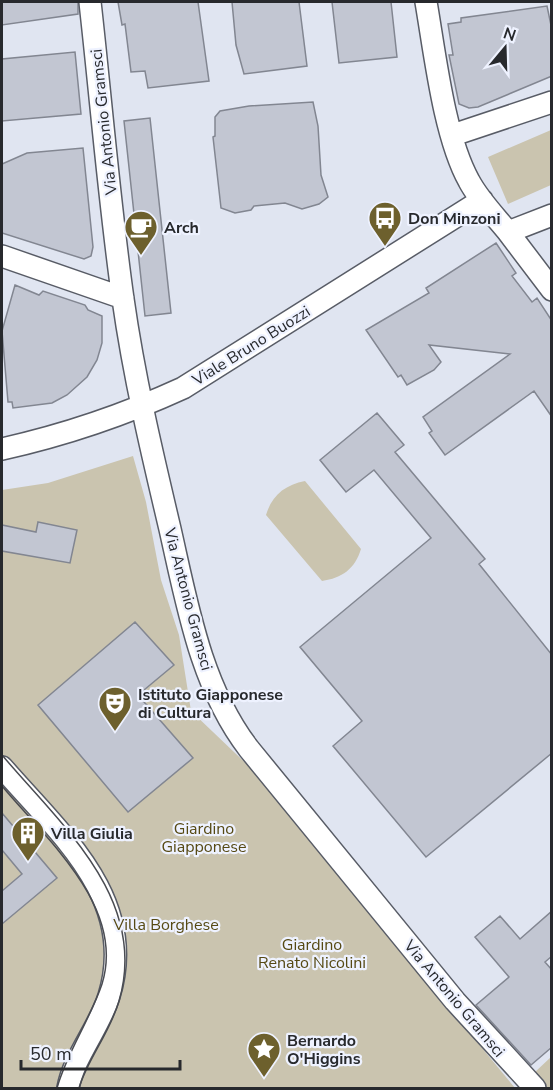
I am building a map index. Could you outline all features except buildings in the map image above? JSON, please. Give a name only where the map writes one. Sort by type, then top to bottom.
[{"type":"street","name":"Via Antonio Gramsci","points":[[90,2],[123,298],[142,407],[189,610],[226,717],[249,749],[455,1001],[535,1089]]},
{"type":"street","points":[[426,2],[440,82],[465,173],[482,200],[552,290]]},
{"type":"street","points":[[453,135],[552,102]]},
{"type":"street","name":"Viale Bruno Buozzi","points":[[2,449],[64,434],[142,407],[200,377],[482,200]]},
{"type":"street","points":[[508,232],[552,215]]},
{"type":"street","points":[[2,256],[123,298]]},
{"type":"street","points":[[2,767],[87,868],[105,902],[116,934],[116,963],[109,994],[68,1089]]},
{"type":"street","points":[[548,1089],[552,1086]]},
{"type":"green space","points":[[551,130],[551,185],[508,204],[488,157]]},
{"type":"green space","name":"Villa Borghese","points":[[133,456],[146,502],[161,580],[179,635],[191,711],[256,773],[515,1088],[2,1088],[2,490],[48,483]]},
{"type":"green space","points":[[305,481],[361,549],[355,562],[347,571],[329,580],[322,581],[266,515],[280,492],[291,485]]},
{"type":"green space","points":[[551,1057],[551,1088],[518,1088]]},
{"type":"tram line","points":[[2,755],[73,837],[94,866],[111,897],[122,929],[125,964],[119,1001],[79,1088]]},
{"type":"tram line","points":[[2,786],[78,876],[93,901],[103,928],[106,956],[102,984],[57,1088]]},
{"type":"place","name":"Don Minzoni","points":[[385,247]]},
{"type":"place","name":"Arch","points":[[141,256]]},
{"type":"place","name":"Istituto Giapponese di Cultura","points":[[115,732]]},
{"type":"place","name":"Villa Giulia","points":[[28,862]]},
{"type":"place","name":"Bernardo O'Higgins","points":[[264,1078]]},
{"type":"park label","name":"Giardino Giapponese","points":[[204,837]]},
{"type":"park label","name":"Giardino Renato Nicolini","points":[[312,953]]}]
